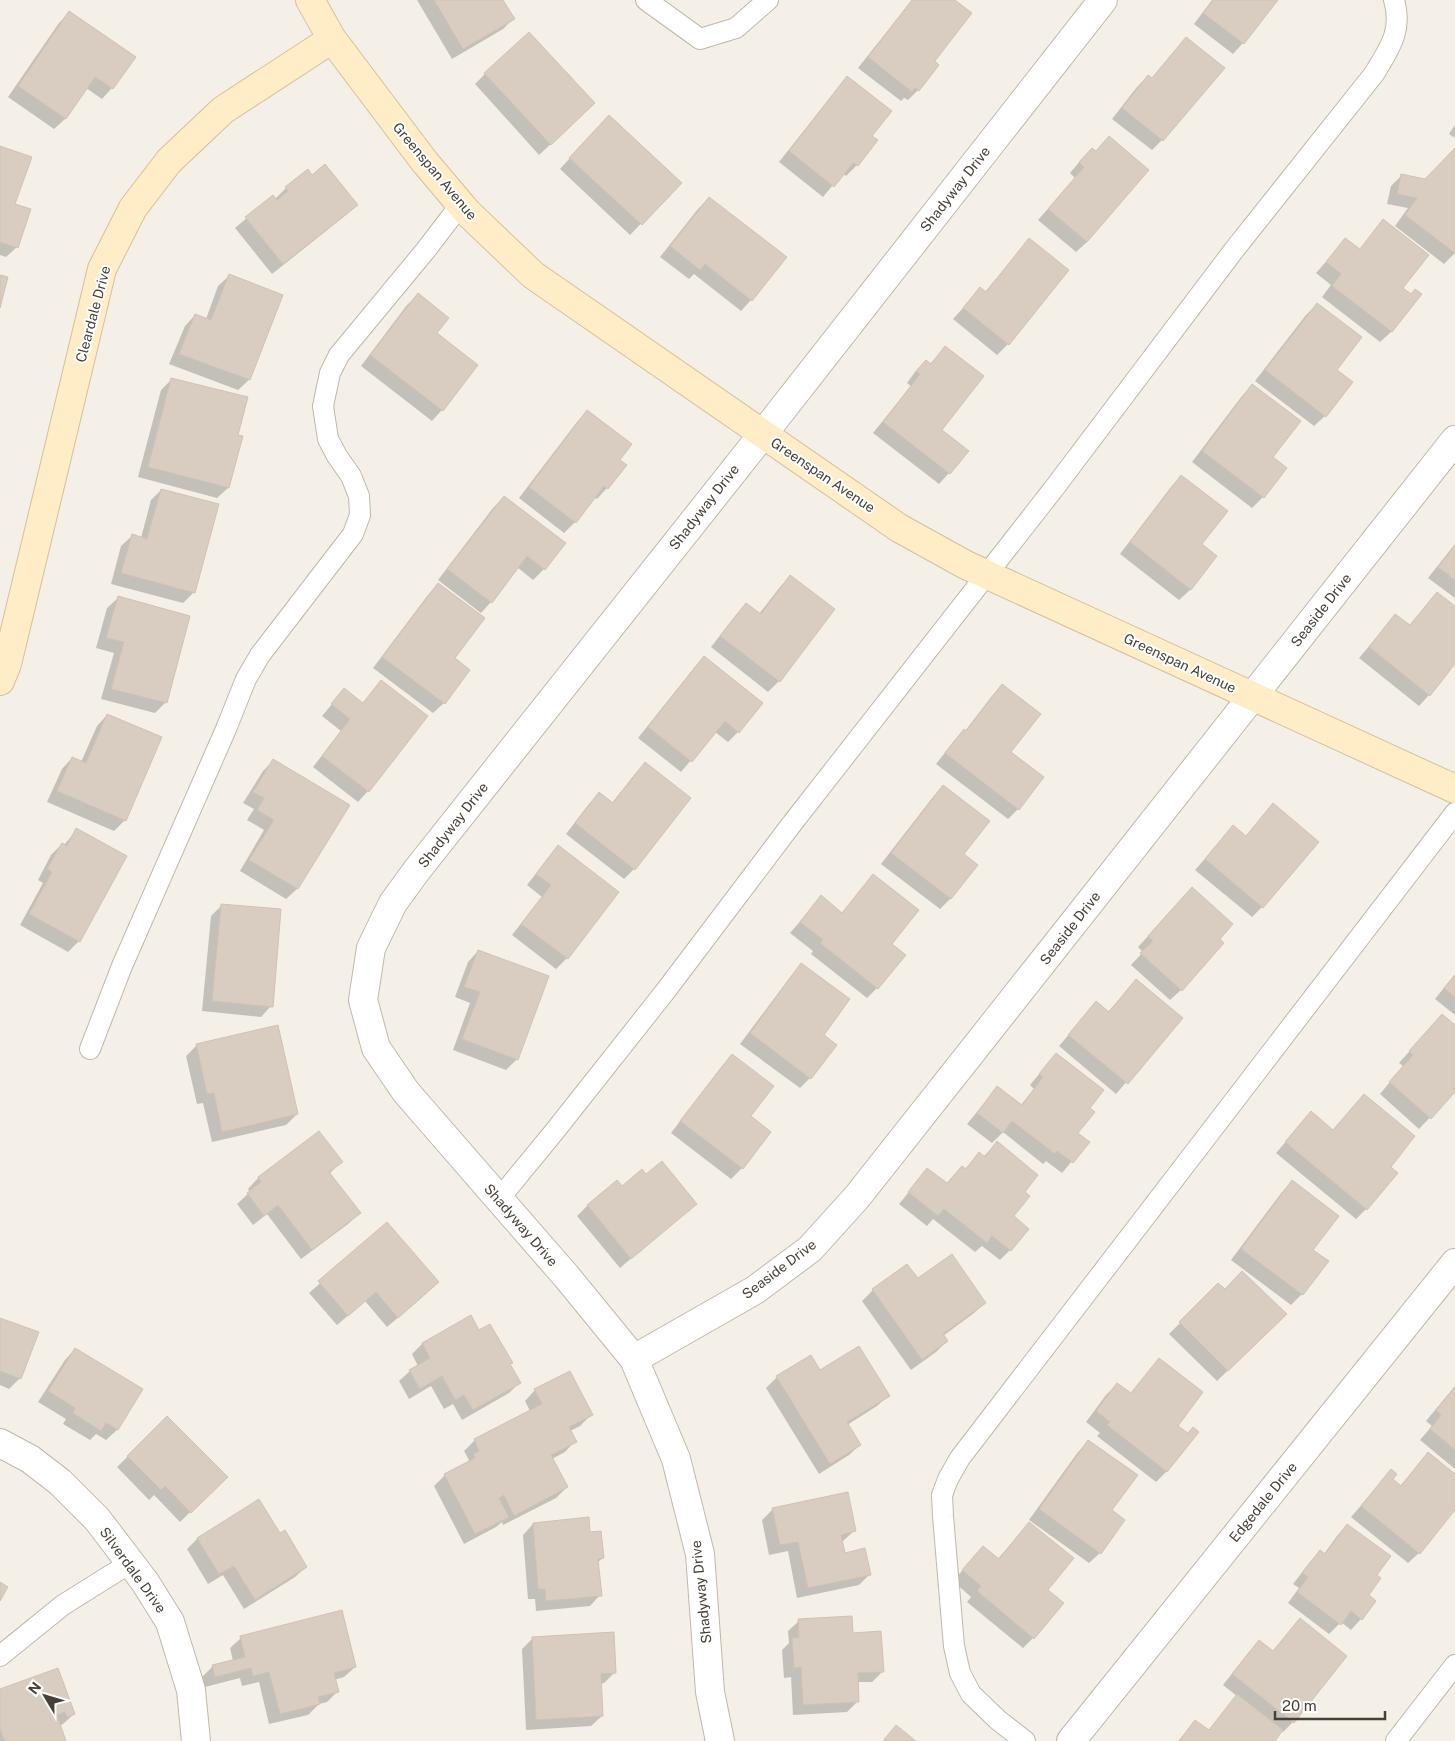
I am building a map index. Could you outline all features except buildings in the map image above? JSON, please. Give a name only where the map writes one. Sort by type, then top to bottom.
[{"type":"street","name":"Greenspan Avenue","points":[[310,0],[332,39],[424,161],[467,212],[534,275],[762,434],[899,528],[986,574],[1455,789]]},
{"type":"street","name":"Shadyway Drive","points":[[720,1741],[710,1692],[700,1554],[676,1459],[634,1359],[566,1276],[406,1092],[376,1048],[363,1000],[371,948],[393,903],[418,870],[1103,0]]},
{"type":"street","name":"Cleardale Drive","points":[[0,681],[7,664],[102,269],[133,208],[169,161],[223,110],[332,39]]},
{"type":"street","name":"Seaside Drive","points":[[634,1359],[755,1290],[810,1249],[857,1197],[1455,440]]},
{"type":"street","name":"Edgedale Drive","points":[[1071,1741],[1455,1263]]},
{"type":"street","name":"Silverdale Drive","points":[[0,1444],[30,1459],[60,1482],[97,1519],[145,1582],[170,1622],[191,1690],[196,1741]]},
{"type":"lane","points":[[646,0],[700,39],[736,28],[768,0]]},
{"type":"lane","points":[[499,1198],[664,993],[803,810],[1055,487],[1234,250],[1374,74],[1392,44],[1398,26],[1398,12],[1394,0]]},
{"type":"lane","points":[[90,1049],[122,966],[246,679],[260,654],[353,534],[360,515],[359,496],[352,476],[337,456],[328,439],[323,406],[330,373],[339,354],[425,251],[460,204]]},
{"type":"lane","points":[[1025,1741],[998,1720],[971,1694],[960,1673],[954,1646],[943,1516],[942,1495],[948,1479],[960,1458],[1455,813]]},
{"type":"lane","points":[[0,1656],[63,1605],[130,1563]]},
{"type":"lane","points":[[1396,1741],[1455,1665]]}]
